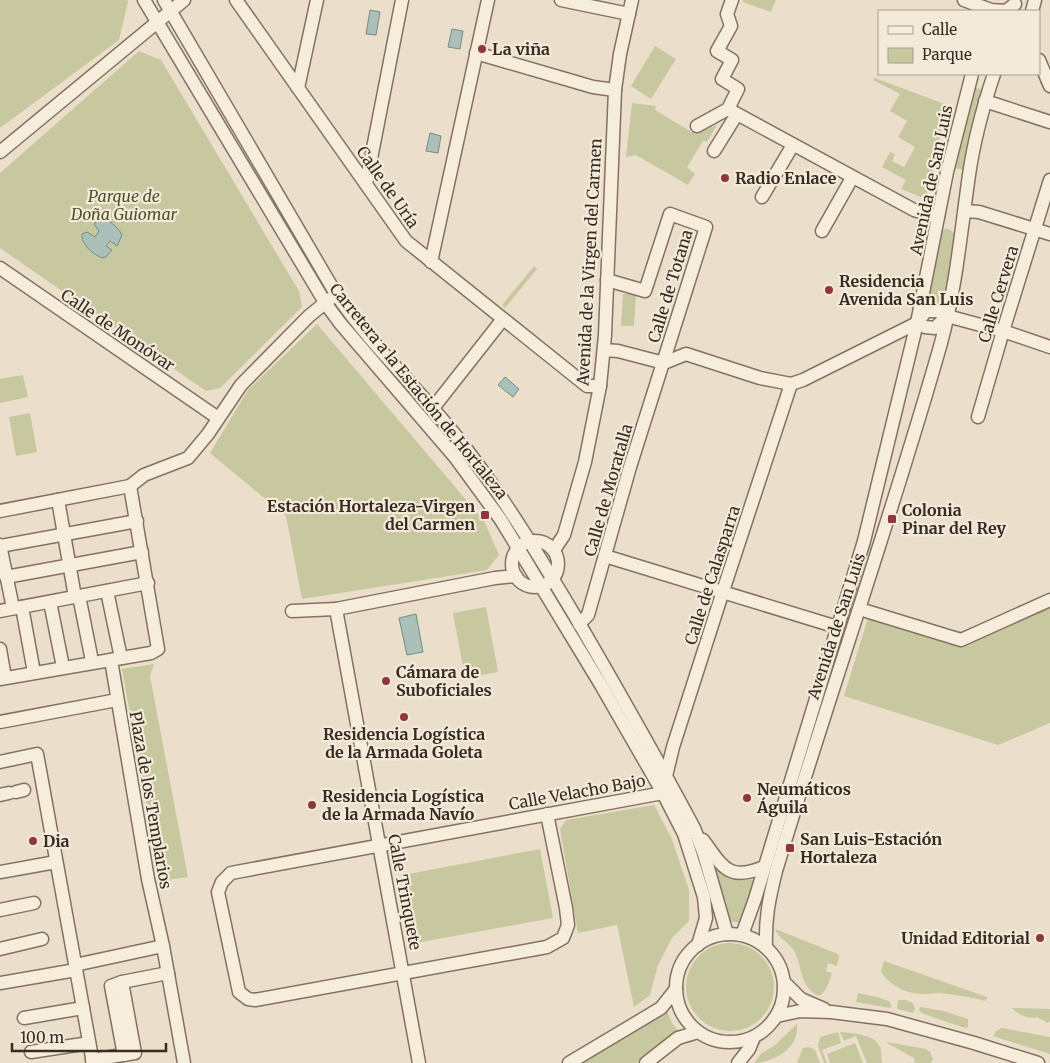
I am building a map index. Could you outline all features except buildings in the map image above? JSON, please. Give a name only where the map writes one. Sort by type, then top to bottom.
[{"type":"street","name":"Carretera a la Estación de Hortaleza","points":[[144,0],[326,304],[340,323],[455,457],[501,520],[524,546]]},
{"type":"street","points":[[0,152],[140,37],[156,22],[166,5],[184,0]]},
{"type":"street","name":"Calle de Uría","points":[[236,0],[406,242],[587,386],[600,386]]},
{"type":"street","points":[[298,88],[317,0]]},
{"type":"street","points":[[366,184],[402,0]]},
{"type":"street","points":[[431,262],[488,0]]},
{"type":"street","points":[[561,0],[629,14]]},
{"type":"street","name":"Avenida de la Virgen del Carmen","points":[[554,550],[564,535],[585,462],[600,386],[604,350],[615,90],[620,54],[632,0]]},
{"type":"street","points":[[714,151],[733,112],[738,89],[722,79],[732,60],[718,51],[731,26],[727,14],[732,0]]},
{"type":"street","points":[[964,0],[992,7]]},
{"type":"street","name":"Carretera a la Estación de Hortaleza","points":[[166,5],[336,294],[348,312],[385,357],[433,408],[467,450],[547,583],[684,834],[704,897],[706,918],[698,945]]},
{"type":"street","points":[[476,53],[593,86],[615,90]]},
{"type":"street","points":[[1040,62],[1050,86]]},
{"type":"street","name":"Avenida de San Luis","points":[[742,935],[755,899],[864,542],[918,323],[949,164],[972,75]]},
{"type":"street","name":"Avenida de San Luis","points":[[766,947],[765,922],[767,906],[776,871],[879,544],[947,316],[976,133],[994,75]]},
{"type":"street","points":[[985,101],[1050,122]]},
{"type":"street","points":[[697,126],[733,112]]},
{"type":"street","points":[[733,112],[914,210],[938,217]]},
{"type":"street","points":[[762,197],[793,145]]},
{"type":"street","points":[[822,231],[852,178]]},
{"type":"street","name":"Calle Cervera","points":[[978,417],[1050,180]]},
{"type":"street","points":[[965,211],[979,212],[1050,234]]},
{"type":"street","name":"Calle de Totana","points":[[606,280],[645,291],[670,214],[706,227],[664,363]]},
{"type":"street","name":"Calle de Monóvar","points":[[0,268],[218,418]]},
{"type":"street","points":[[0,511],[130,486],[144,475],[188,458],[204,440],[241,385],[309,316],[336,294]]},
{"type":"street","points":[[791,384],[803,380],[918,323],[926,311],[938,311],[947,316],[1003,331],[1050,347]]},
{"type":"street","points":[[433,408],[503,319]]},
{"type":"street","name":"Calle de Totana","points":[[604,350],[618,351],[664,363],[686,354],[760,378],[791,384]]},
{"type":"street","name":"Calle de Moratalla","points":[[579,624],[588,615],[630,467],[664,363]]},
{"type":"street","name":"Calle de Calasparra","points":[[666,776],[673,747],[791,384]]},
{"type":"street","points":[[0,649],[2,676],[152,653],[158,649],[130,486]]},
{"type":"street","points":[[58,500],[69,565],[91,656]]},
{"type":"street","points":[[33,667],[12,609],[0,546],[136,521]]},
{"type":"street","points":[[543,542],[554,550],[557,557],[557,573],[547,583],[527,586],[516,576],[513,562],[524,546],[543,542]]},
{"type":"street","points":[[6,577],[142,552]]},
{"type":"street","points":[[605,556],[837,627]]},
{"type":"street","points":[[292,611],[336,609],[495,578],[516,576]]},
{"type":"street","points":[[12,609],[148,583]]},
{"type":"street","name":"Carretera a la Estación de Hortaleza","points":[[547,583],[579,624],[694,828],[704,854],[727,934]]},
{"type":"street","name":"Plaza de los Templarios","points":[[107,591],[116,659],[117,700],[148,878],[164,946],[184,1063]]},
{"type":"street","points":[[866,612],[962,640],[1050,600]]},
{"type":"street","points":[[50,602],[62,662]]},
{"type":"street","name":"Calle Trinquete","points":[[336,609],[419,1063]]},
{"type":"street","points":[[0,722],[117,700]]},
{"type":"street","points":[[0,762],[37,754],[93,1062],[135,1053],[122,982],[168,973]]},
{"type":"street","name":"Calle Velacho Bajo","points":[[547,814],[568,925],[563,938],[548,947],[255,1000],[248,999],[239,992],[218,892],[222,882],[232,873],[547,814],[663,793]]},
{"type":"street","name":"Carretera a la Estación de Hortaleza","points":[[694,828],[723,866],[731,871],[740,874],[749,873],[764,867]]},
{"type":"street","points":[[0,872],[56,862]]},
{"type":"street","points":[[0,910],[34,903]]},
{"type":"street","points":[[727,934],[742,935],[758,941],[766,947],[774,955],[780,966],[785,983],[784,997],[778,1016],[766,1030],[754,1037],[725,1043],[706,1038],[689,1024],[681,1012],[676,989],[680,968],[686,958],[698,945],[713,936],[727,934]]},
{"type":"street","points":[[0,948],[42,939]]},
{"type":"street","points":[[0,983],[164,946]]},
{"type":"street","points":[[785,983],[801,999],[831,1012]]},
{"type":"street","points":[[569,1063],[661,1008],[676,989]]},
{"type":"street","points":[[24,1018],[83,1008]]},
{"type":"street","points":[[778,1016],[800,1012],[831,1012],[887,1019],[1038,1063]]},
{"type":"street","points":[[646,1063],[678,1038],[698,1032]]},
{"type":"street","points":[[738,1063],[749,1050],[754,1037]]},
{"type":"street","points":[[31,1052],[89,1043]]},
{"type":"green space","points":[[0,0],[127,0],[128,2],[119,40],[0,128]]},
{"type":"green space","points":[[743,0],[776,0],[771,12],[743,2]]},
{"type":"green space","points":[[655,46],[676,59],[651,99],[631,86]]},
{"type":"green space","name":"Parque de Doña Guiomar","points":[[139,51],[161,60],[299,291],[302,307],[220,388],[206,391],[0,248],[0,173]]},
{"type":"green space","points":[[875,78],[947,105],[926,199],[901,189],[906,180],[882,167],[890,152],[895,154],[892,161],[904,167],[915,147],[898,137],[907,121],[890,111],[900,94],[873,80]]},
{"type":"green space","points":[[974,87],[982,90],[976,110],[965,170],[954,168]]},
{"type":"green space","points":[[632,103],[656,106],[655,110],[695,134],[717,125],[707,142],[703,141],[687,167],[695,174],[688,185],[636,155],[626,157]]},
{"type":"green space","points":[[944,229],[951,230],[955,235],[944,300],[939,306],[930,302],[929,297],[940,238]]},
{"type":"green space","points":[[534,266],[537,269],[505,308],[502,305]]},
{"type":"green space","points":[[623,294],[636,294],[634,326],[621,326]]},
{"type":"green space","points":[[317,324],[484,521],[499,555],[487,570],[302,599],[286,516],[210,453],[248,390]]},
{"type":"green space","points":[[23,375],[28,397],[0,403],[0,379]]},
{"type":"green space","points":[[30,413],[37,452],[16,456],[9,417]]},
{"type":"green space","points":[[1050,595],[1050,723],[998,745],[844,696],[872,605],[951,632],[963,631]]},
{"type":"green space","points":[[486,607],[498,672],[465,678],[453,613]]},
{"type":"green space","points":[[154,664],[150,676],[188,877],[160,881],[122,669]]},
{"type":"green space","points":[[654,805],[671,837],[689,890],[689,921],[672,938],[658,965],[650,995],[634,1007],[617,925],[578,933],[560,829],[566,820]]},
{"type":"green space","points":[[540,849],[553,918],[416,943],[403,875]]},
{"type":"green space","points":[[715,867],[733,878],[753,880],[753,890],[749,902],[739,922],[731,921],[726,914]]},
{"type":"green space","points":[[775,929],[838,954],[837,966],[828,963],[826,971],[832,973],[829,983],[822,994],[819,996],[808,988],[793,949],[778,935]]},
{"type":"green space","points":[[730,943],[747,946],[755,950],[767,962],[771,970],[774,987],[771,1004],[767,1012],[755,1024],[747,1028],[730,1031],[713,1028],[705,1024],[693,1012],[689,1004],[686,987],[689,970],[693,962],[705,950],[713,946]]},
{"type":"green space","points":[[884,961],[987,997],[986,1001],[940,993],[918,994],[905,991],[894,985],[881,972]]},
{"type":"green space","points":[[858,993],[889,1001],[892,1007],[856,1002]]},
{"type":"green space","points":[[898,1000],[913,1003],[915,1009],[913,1013],[897,1009]]},
{"type":"green space","points":[[920,1007],[944,1011],[968,1019],[968,1027],[965,1028],[927,1015],[919,1011]]},
{"type":"green space","points":[[1012,1008],[1050,1009],[1050,1021],[1048,1023],[1037,1017],[1027,1017]]},
{"type":"green space","points":[[667,1011],[672,1023],[680,1033],[636,1063],[576,1063]]},
{"type":"green space","points":[[797,1024],[794,1042],[785,1052],[773,1059],[754,1063],[761,1054],[775,1045]]},
{"type":"green space","points":[[1002,1028],[1050,1037],[1050,1054],[993,1036],[996,1031]]},
{"type":"green space","points":[[838,1032],[841,1043],[822,1050],[827,1063],[824,1063],[818,1046],[820,1037]]},
{"type":"green space","points":[[840,1032],[863,1035],[873,1039],[880,1047],[882,1063],[867,1063],[856,1036],[844,1041]]},
{"type":"green space","points":[[887,1042],[926,1049],[930,1052],[933,1059],[931,1063],[915,1063],[914,1058]]},
{"type":"green space","points":[[855,1043],[863,1063],[830,1063],[827,1054]]},
{"type":"green space","points":[[809,1047],[815,1050],[820,1063],[797,1063],[803,1048]]},
{"type":"shaded area","points":[[370,10],[380,12],[376,35],[366,34]]},
{"type":"shaded area","points":[[452,29],[463,31],[460,49],[448,47]]},
{"type":"shaded area","points":[[430,133],[441,136],[438,153],[426,151]]},
{"type":"shaded area","points":[[99,219],[106,220],[112,224],[122,235],[117,246],[110,241],[106,246],[112,250],[103,258],[88,249],[82,238],[82,234],[87,232],[95,237],[99,231],[94,224]]},
{"type":"shaded area","points":[[505,377],[519,389],[513,397],[498,385]]},
{"type":"shaded area","points":[[416,614],[423,652],[407,655],[399,618]]},
{"type":"place","name":"La viña","points":[[482,49]]},
{"type":"place","name":"Radio Enlace","points":[[725,178]]},
{"type":"place","name":"Residencia Avenida San Luis","points":[[829,290]]},
{"type":"place","name":"Estación Hortaleza-Virgen del Carmen","points":[[485,515]]},
{"type":"place","name":"Colonia Pinar del Rey","points":[[892,519]]},
{"type":"place","name":"Cámara de Suboficiales","points":[[386,681]]},
{"type":"place","name":"Residencia Logística de la Armada Goleta","points":[[404,717]]},
{"type":"place","name":"Neumáticos Águila","points":[[747,798]]},
{"type":"place","name":"Residencia Logística de la Armada Navío","points":[[312,805]]},
{"type":"place","name":"Dia","points":[[33,841]]},
{"type":"place","name":"San Luis-Estación Hortaleza","points":[[790,848]]},
{"type":"place","name":"Unidad Editorial","points":[[1040,938]]}]
